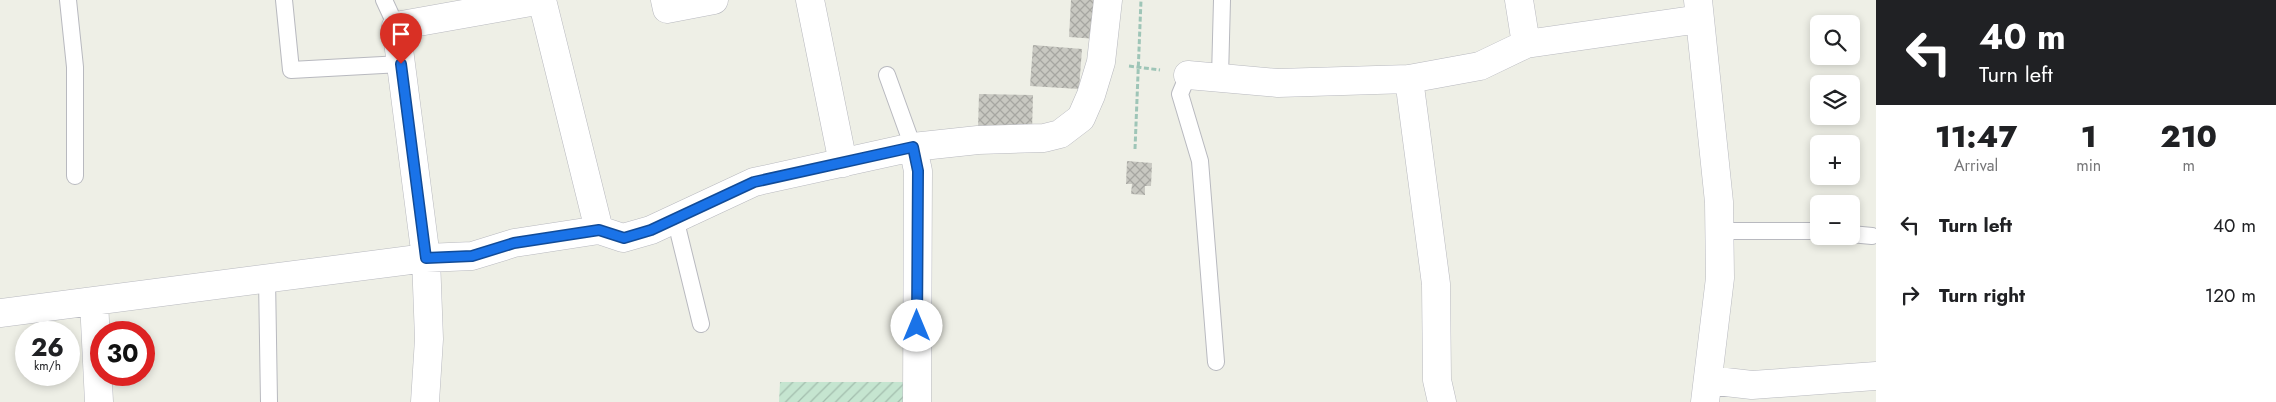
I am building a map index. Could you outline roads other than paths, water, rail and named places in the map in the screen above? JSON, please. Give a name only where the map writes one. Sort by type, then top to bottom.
[{"type":"street","points":[[425,402],[429,339],[426,258],[396,26],[542,0],[599,230]]},
{"type":"street","points":[[665,0],[667,9],[714,0]]},
{"type":"street","points":[[810,0],[843,163]]},
{"type":"street","points":[[0,313],[426,258],[472,256],[514,243],[599,230],[624,238],[651,230],[754,182],[913,147],[978,140],[1044,138],[1060,134],[1081,118],[1091,95],[1101,62],[1108,0]]},
{"type":"street","points":[[1518,0],[1526,44]]},
{"type":"street","points":[[1188,74],[1278,83],[1409,80],[1480,66],[1526,44],[1699,10],[1719,202],[1720,278],[1707,391],[1752,384],[1876,376]]},
{"type":"street","points":[[1409,80],[1436,284],[1437,380],[1442,402]]},
{"type":"street","points":[[913,147],[918,171],[917,402]]},
{"type":"street","points":[[94,300],[98,402]]},
{"type":"lane","points":[[68,0],[75,67],[75,176]]},
{"type":"lane","points":[[284,0],[291,70],[401,64]]},
{"type":"lane","points":[[384,0],[396,26]]},
{"type":"lane","points":[[1220,77],[1222,0]]},
{"type":"lane","points":[[1188,74],[1180,94],[1200,162],[1216,362]]},
{"type":"lane","points":[[887,75],[913,147]]},
{"type":"lane","points":[[675,218],[701,324]]},
{"type":"lane","points":[[1719,231],[1810,231]]},
{"type":"lane","points":[[1860,235],[1872,236]]},
{"type":"lane","points":[[267,278],[269,402]]}]
